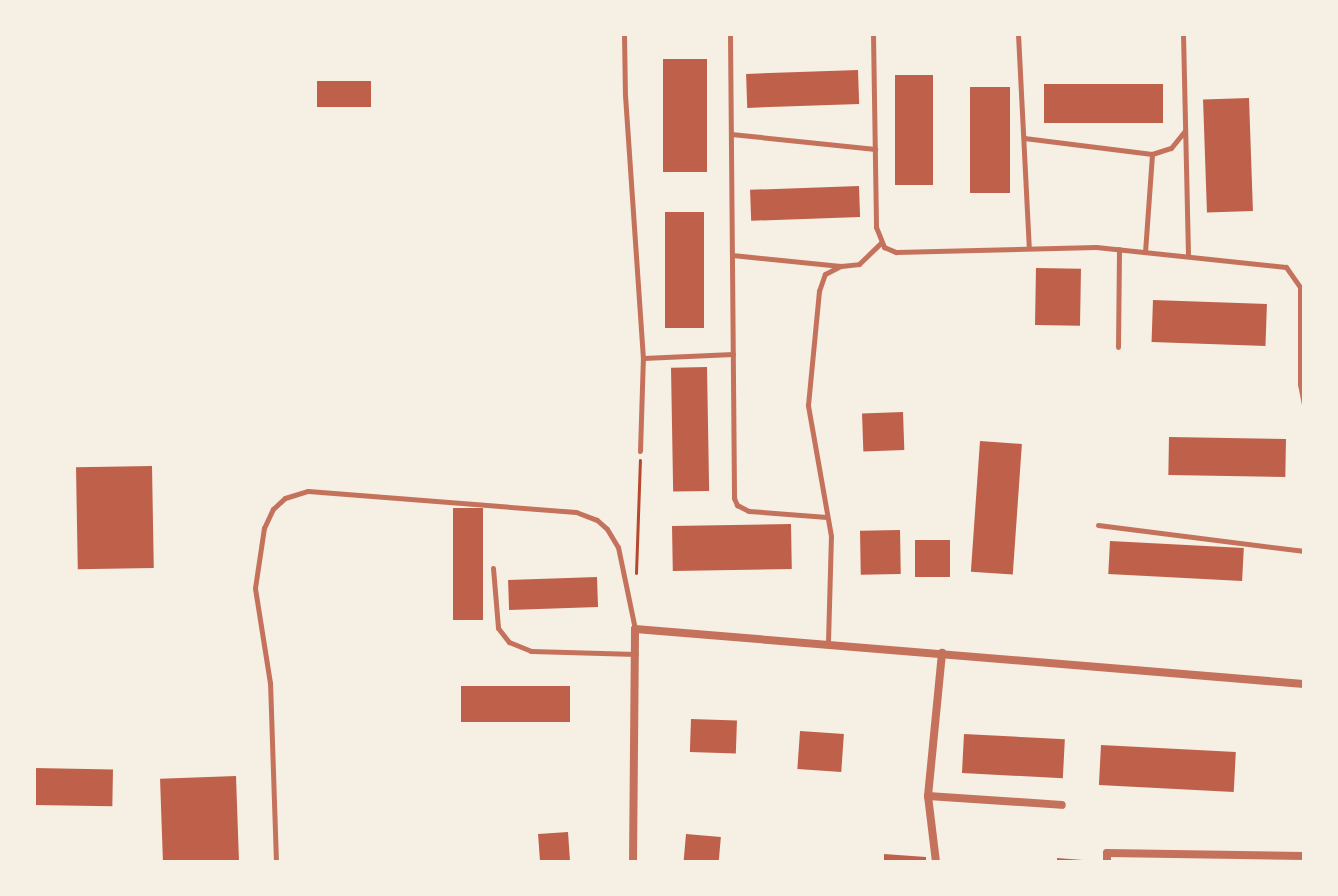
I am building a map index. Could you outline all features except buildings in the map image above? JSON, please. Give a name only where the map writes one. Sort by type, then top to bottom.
[{"type":"street","points":[[633,862],[635,629],[828,642],[1304,684]]},
{"type":"street","points":[[936,862],[928,796],[942,653]]},
{"type":"street","points":[[928,796],[1062,805]]},
{"type":"street","points":[[1107,862],[1107,853],[1147,858],[1304,856]]},
{"type":"lane","points":[[624,34],[643,358],[640,451]]},
{"type":"lane","points":[[730,34],[737,505],[749,511],[827,517]]},
{"type":"lane","points":[[873,34],[876,227],[881,243],[896,252],[1119,249],[1272,263],[1286,267],[1300,287],[1300,384],[1304,405]]},
{"type":"lane","points":[[1018,34],[1029,248]]},
{"type":"lane","points":[[1183,34],[1188,255]]},
{"type":"lane","points":[[1024,138],[1152,154],[1171,148],[1185,130]]},
{"type":"lane","points":[[731,134],[875,149]]},
{"type":"lane","points":[[1145,252],[1152,154]]},
{"type":"lane","points":[[828,642],[831,536],[810,433],[808,405],[819,291],[825,274],[841,266],[865,261],[881,243]]},
{"type":"lane","points":[[1118,347],[1119,249]]},
{"type":"lane","points":[[732,255],[841,266]]},
{"type":"lane","points":[[643,358],[733,354]]},
{"type":"lane","points":[[276,862],[270,683],[255,588],[264,528],[273,509],[285,498],[308,491],[576,512],[597,520],[618,547],[635,629]]},
{"type":"lane","points":[[1098,525],[1304,551]]},
{"type":"lane","points":[[493,568],[498,628],[509,642],[531,651],[637,654]]},
{"type":"path","points":[[636,579],[640,451]]}]
